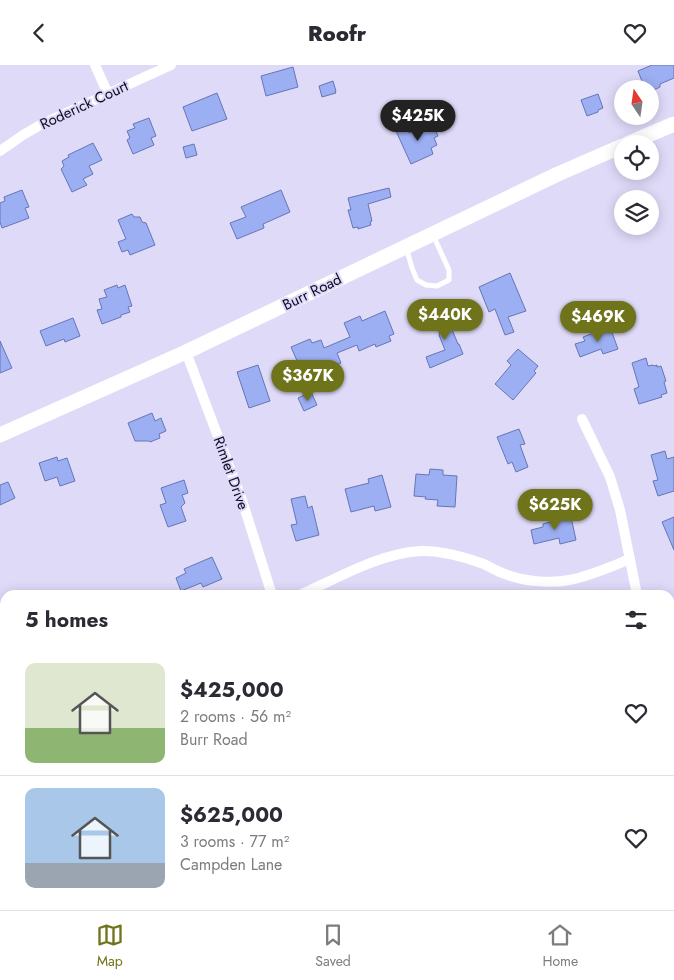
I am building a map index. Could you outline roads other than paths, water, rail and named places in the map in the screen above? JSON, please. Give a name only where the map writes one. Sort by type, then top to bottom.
[{"type":"street","points":[[95,65],[108,94]]},
{"type":"street","name":"Roderick Court","points":[[0,151],[22,135],[171,65]]},
{"type":"street","points":[[647,135],[674,123]]},
{"type":"street","name":"Burr Road","points":[[0,435],[186,352],[558,174],[614,150]]},
{"type":"street","name":"Rimlet Drive","points":[[186,352],[242,500],[270,590]]},
{"type":"street","points":[[582,419],[610,477],[620,510],[636,590]]},
{"type":"street","points":[[311,590],[392,555],[422,550],[451,554],[480,563],[506,575],[533,581],[567,580],[596,572],[630,559]]},
{"type":"lane","points":[[406,247],[417,280],[426,285],[437,287],[449,280],[449,270],[432,234]]}]
